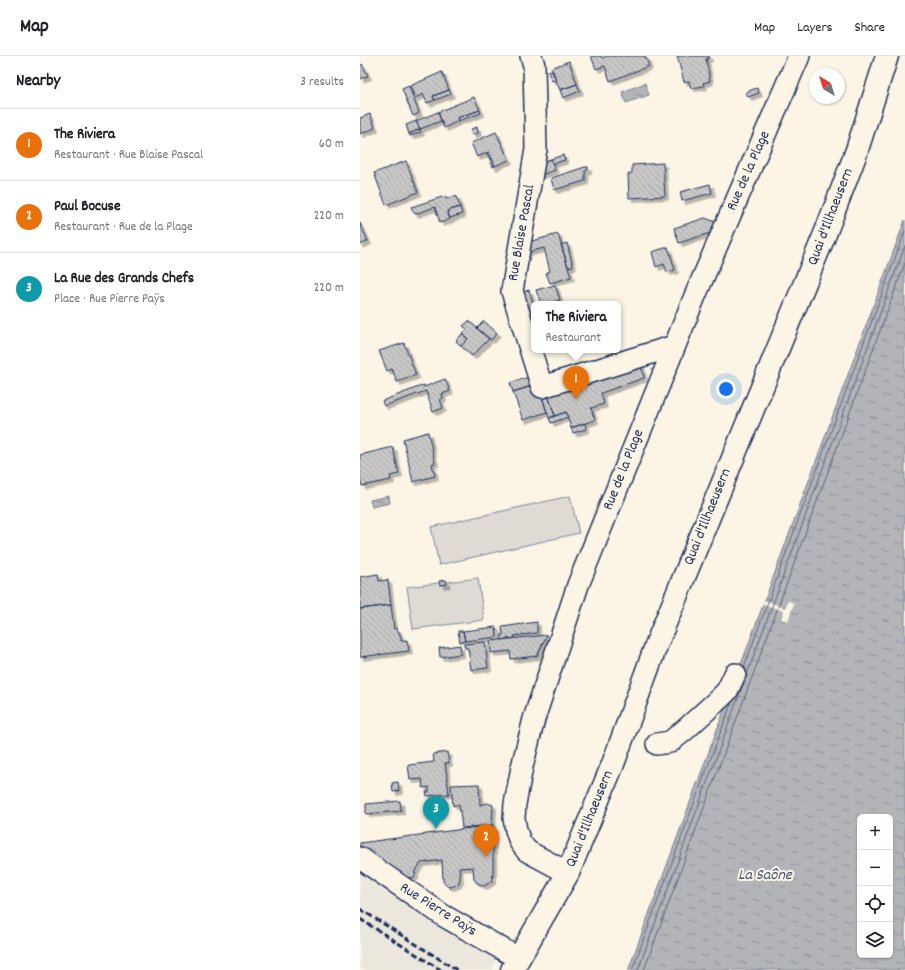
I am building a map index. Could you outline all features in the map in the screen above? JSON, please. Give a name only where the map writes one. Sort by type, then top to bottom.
[{"type":"main road","name":"Quai d'Illhaeusern","points":[[515,964],[568,873],[612,764],[656,643],[825,234],[856,153],[887,56]]},
{"type":"street","name":"Rue Blaise Pascal","points":[[531,56],[534,65],[536,149],[512,291],[531,352]]},
{"type":"street","name":"Rue de la Plage","points":[[568,873],[527,851],[520,842],[514,818],[515,804],[534,719],[578,585],[694,296],[799,56]]},
{"type":"street","name":"Rue Blaise Pascal","points":[[531,353],[542,387],[674,346]]},
{"type":"street","points":[[657,744],[670,742],[686,729],[720,698],[726,691],[735,674]]},
{"type":"street","name":"Rue Pierre Paÿs","points":[[360,858],[515,964]]},
{"type":"shaded area","points":[[570,496],[579,533],[439,565],[431,527]]},
{"type":"shaded area","points":[[478,578],[484,620],[413,629],[407,587]]},
{"type":"shaded area","points":[[360,868],[496,959],[492,970],[363,970],[360,968]]},
{"type":"water","points":[[645,83],[649,95],[626,103],[622,92]]},
{"type":"water","name":"La Saône","points":[[905,220],[905,970],[628,970]]},
{"type":"water","points":[[389,496],[390,503],[372,507],[370,500]]},
{"type":"pier","points":[[764,600],[785,608],[788,601],[794,603],[788,621],[781,619],[784,611],[763,604]]},
{"type":"building","points":[[591,56],[601,56],[602,58],[607,56],[645,56],[649,66],[610,81],[605,66],[596,69]]},
{"type":"building","points":[[677,56],[709,56],[709,58],[706,59],[710,81],[703,83],[704,86],[691,88],[689,81],[684,82]]},
{"type":"building","points":[[569,61],[577,84],[560,90],[551,68]]},
{"type":"building","points":[[362,64],[368,76],[360,79],[360,66]]},
{"type":"building","points":[[553,71],[556,80],[552,81],[548,72]]},
{"type":"building","points":[[442,72],[449,90],[433,96],[435,100],[427,103],[423,94],[415,98],[410,86]]},
{"type":"building","points":[[577,84],[580,91],[563,98],[560,90]]},
{"type":"building","points":[[409,86],[419,113],[413,116],[402,89]]},
{"type":"building","points":[[757,88],[759,93],[748,97],[746,92]]},
{"type":"building","points":[[449,90],[451,94],[435,100],[433,96]]},
{"type":"building","points":[[474,97],[480,110],[457,118],[458,121],[444,128],[438,112]]},
{"type":"building","points":[[480,110],[481,113],[458,121],[457,118]]},
{"type":"building","points":[[438,112],[441,121],[420,129],[416,121]]},
{"type":"building","points":[[370,114],[375,128],[360,134],[360,118]]},
{"type":"building","points":[[416,121],[420,129],[409,134],[406,125]]},
{"type":"building","points":[[477,127],[478,133],[472,135],[471,129]]},
{"type":"building","points":[[420,129],[421,132],[410,136],[409,134]]},
{"type":"building","points":[[496,132],[509,160],[495,166],[489,152],[477,157],[471,143]]},
{"type":"building","points":[[489,152],[495,166],[493,167],[487,153]]},
{"type":"building","points":[[563,155],[565,160],[553,164],[551,159]]},
{"type":"building","points":[[551,159],[555,170],[538,176],[539,163]]},
{"type":"building","points":[[406,161],[418,192],[386,205],[374,173]]},
{"type":"building","points":[[663,163],[665,196],[629,198],[628,174],[632,173],[632,165]]},
{"type":"building","points":[[588,167],[588,170],[585,171],[585,181],[554,190],[551,178]]},
{"type":"building","points":[[710,184],[712,193],[682,201],[680,192]]},
{"type":"building","points":[[445,196],[446,199],[456,196],[460,207],[447,211],[450,219],[440,223],[435,207],[415,214],[411,207]]},
{"type":"building","points":[[460,207],[462,214],[450,218],[447,211]]},
{"type":"building","points":[[705,218],[716,222],[710,233],[679,243],[674,228]]},
{"type":"building","points":[[360,223],[368,241],[360,245]]},
{"type":"building","points":[[558,234],[571,277],[550,283],[546,273],[550,271],[544,248],[525,253],[528,242]]},
{"type":"building","points":[[567,243],[573,266],[568,267],[561,245]]},
{"type":"building","points":[[668,247],[675,270],[667,272],[664,264],[656,267],[652,252]]},
{"type":"building","points":[[555,285],[560,300],[540,301],[536,290]]},
{"type":"building","points":[[529,290],[532,301],[531,301],[531,334],[520,293]]},
{"type":"building","points":[[469,321],[489,339],[472,356],[461,346],[468,339],[462,334],[467,329],[463,326]]},
{"type":"building","points":[[484,321],[497,333],[491,340],[477,328]]},
{"type":"building","points":[[462,334],[468,339],[461,346],[456,341]]},
{"type":"building","points":[[404,343],[416,375],[397,382],[392,369],[387,371],[379,351]]},
{"type":"building","points":[[641,364],[644,378],[601,393],[604,404],[591,408],[595,420],[571,428],[566,412],[555,416],[548,395]]},
{"type":"building","points":[[529,377],[532,386],[513,392],[510,383]]},
{"type":"building","points":[[445,379],[450,391],[442,394],[443,398],[440,399],[443,408],[433,412],[426,391],[384,406],[382,401],[424,385],[424,387]]},
{"type":"building","points":[[534,385],[539,398],[542,397],[547,412],[523,420],[513,392]]},
{"type":"building","points":[[548,395],[555,416],[549,418],[542,397]]},
{"type":"building","points":[[566,412],[568,417],[551,423],[549,418]]},
{"type":"building","points":[[585,423],[586,429],[573,433],[571,428]]},
{"type":"building","points":[[428,432],[435,463],[432,464],[435,476],[413,482],[403,439]]},
{"type":"building","points":[[393,447],[399,474],[390,476],[391,480],[362,486],[360,479],[360,455]]},
{"type":"building","points":[[378,574],[379,581],[388,580],[391,605],[360,609],[360,577]]},
{"type":"building","points":[[446,580],[447,584],[440,585],[439,581]]},
{"type":"building","points":[[391,605],[394,629],[397,628],[401,641],[407,640],[409,651],[360,657],[360,609]]},
{"type":"building","points":[[537,622],[537,633],[514,636],[515,638],[502,640],[502,627]]},
{"type":"building","points":[[496,627],[497,637],[465,641],[463,631]]},
{"type":"building","points":[[458,631],[463,631],[465,641],[460,642]]},
{"type":"building","points":[[547,635],[537,656],[511,659],[510,651],[491,653],[490,641]]},
{"type":"building","points":[[485,642],[488,668],[471,670],[468,648],[465,648],[464,644]]},
{"type":"building","points":[[460,645],[461,654],[440,657],[439,648]]},
{"type":"building","points":[[447,752],[449,763],[445,763],[449,794],[427,796],[426,792],[429,792],[429,787],[423,788],[422,779],[410,780],[408,765],[434,762],[433,754]]},
{"type":"building","points":[[398,782],[399,791],[393,792],[392,783]]},
{"type":"building","points":[[479,784],[480,805],[487,803],[493,805],[492,825],[462,828],[459,804],[453,806],[451,785]]},
{"type":"building","points":[[400,801],[401,811],[366,814],[366,804]]},
{"type":"building","points":[[493,825],[492,881],[484,886],[477,883],[474,879],[473,867],[459,868],[460,879],[458,884],[451,887],[447,886],[443,881],[442,860],[421,863],[414,873],[416,874],[413,878],[405,877],[360,847],[360,843]]},
{"type":"railway","points":[[360,909],[457,970]]},
{"type":"railway","points":[[360,919],[441,970]]},
{"type":"place","name":"The Riviera","points":[[576,399]]},
{"type":"place","name":"La Rue des Grands Chefs","points":[[436,829]]},
{"type":"place","name":"Paul Bocuse","points":[[486,857]]}]
